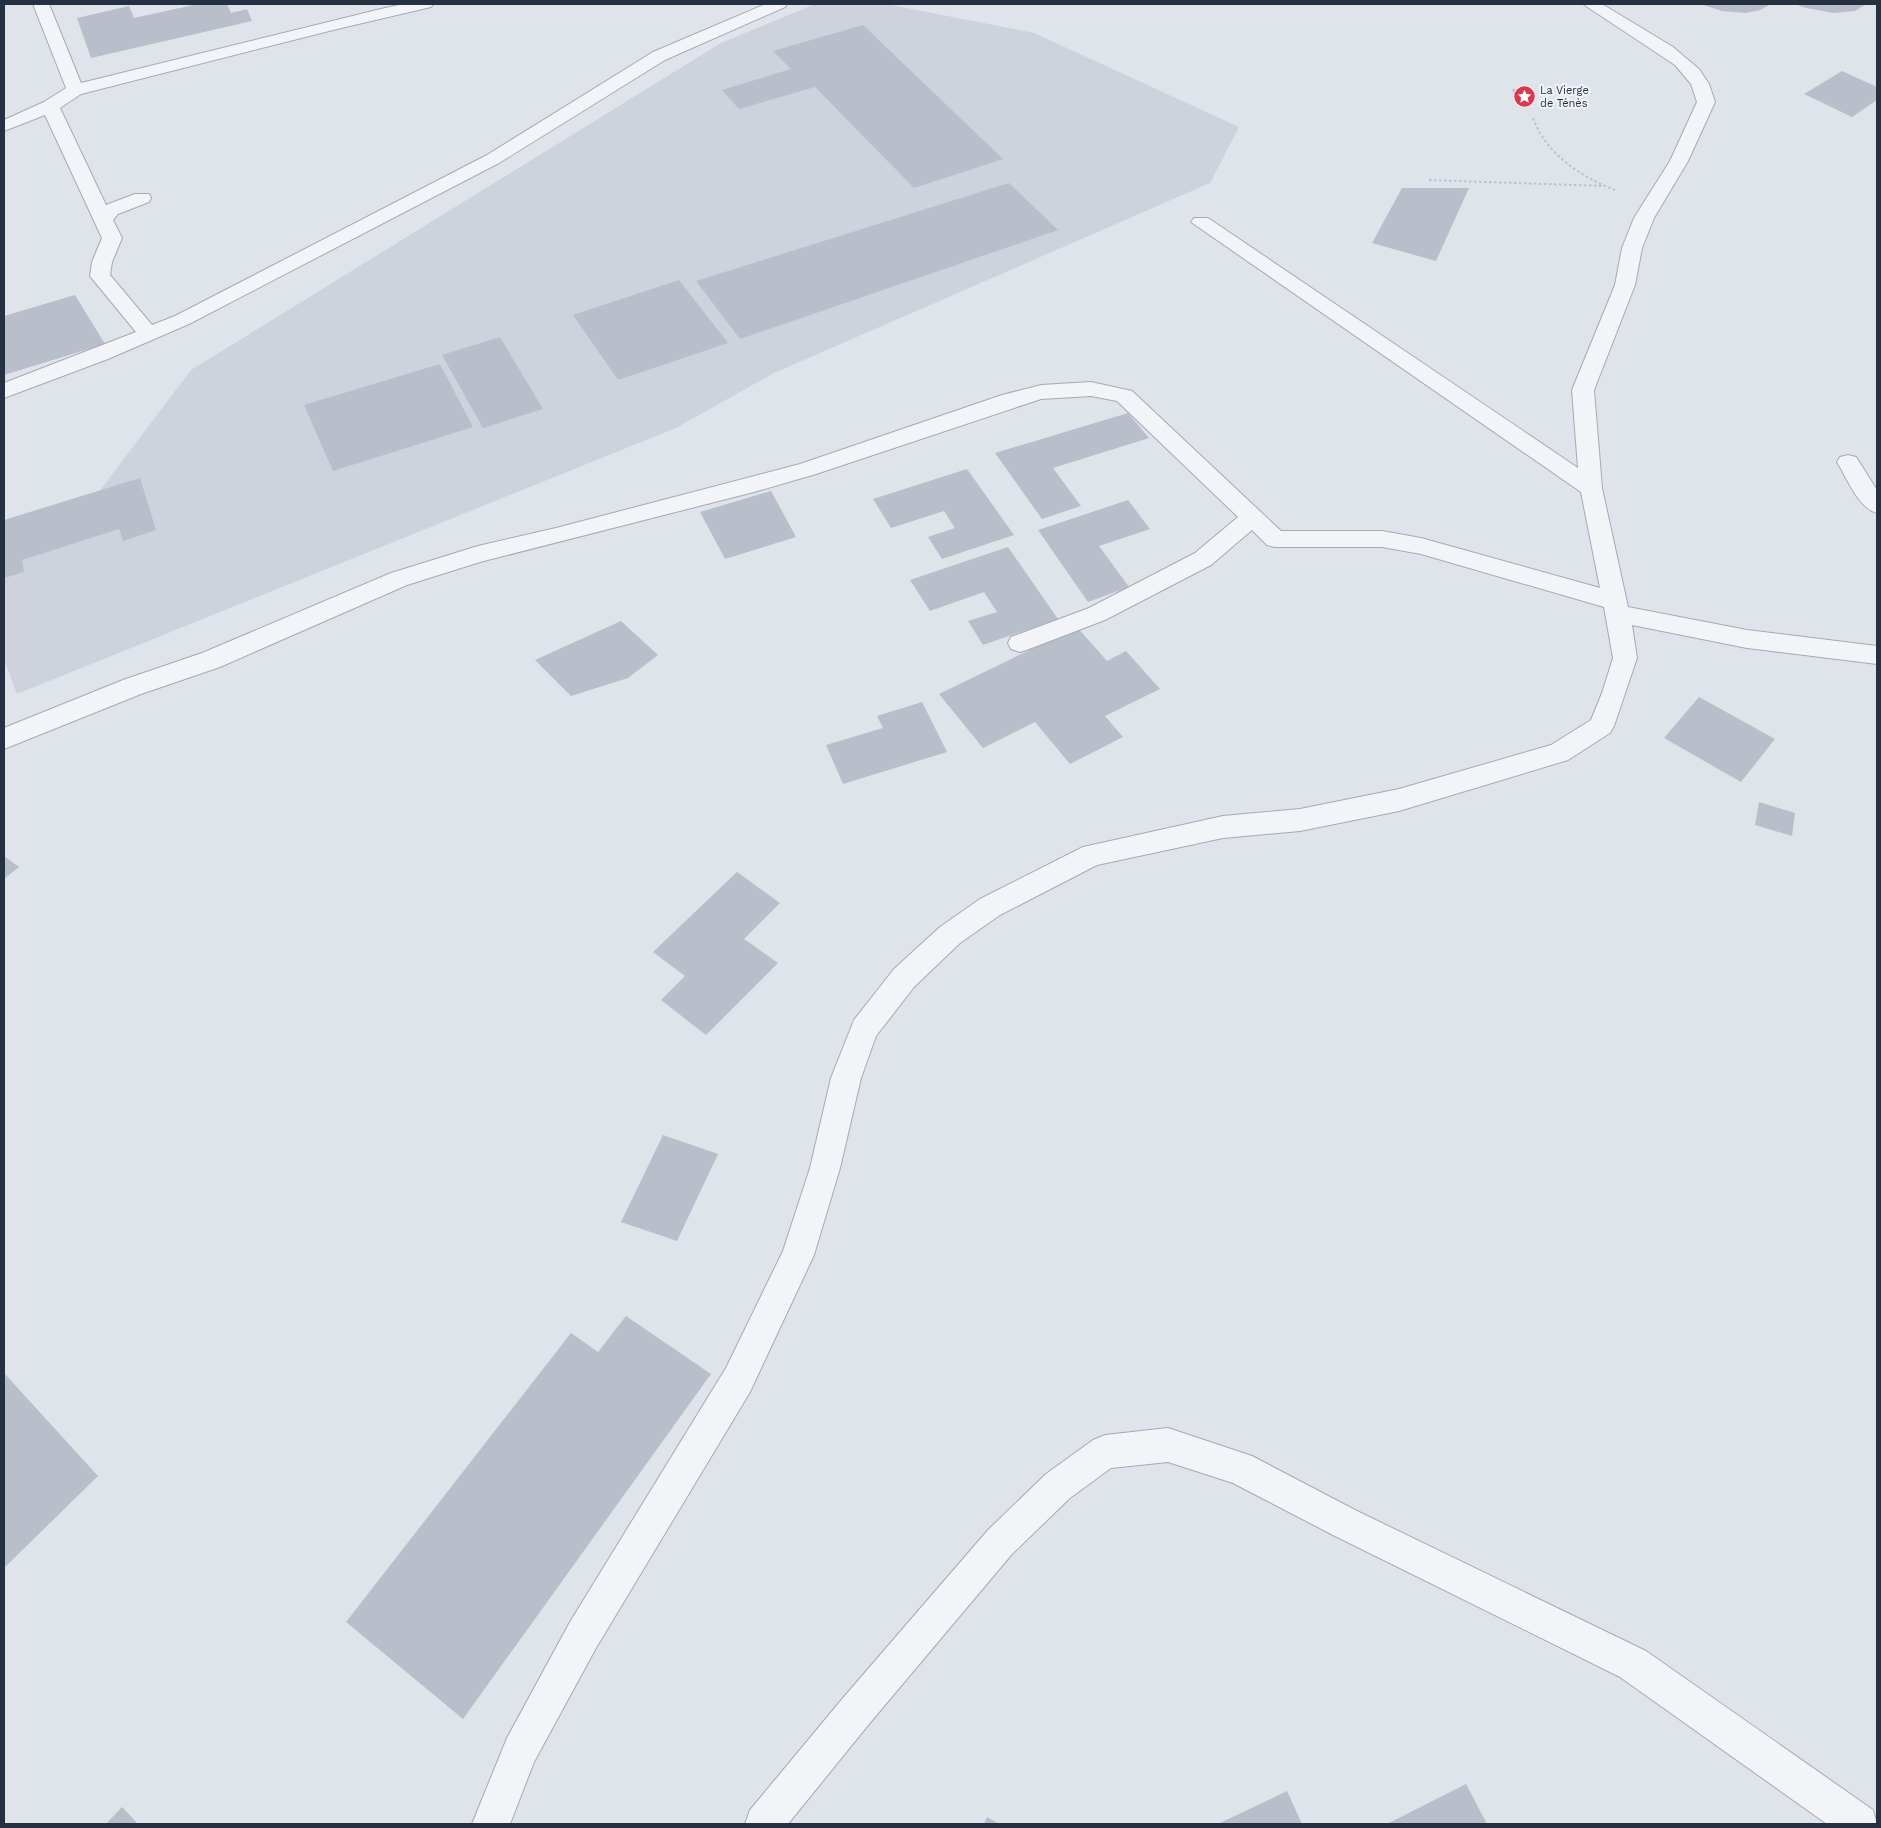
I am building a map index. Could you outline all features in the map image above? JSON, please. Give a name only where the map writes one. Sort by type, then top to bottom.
[{"type":"street","points":[[40,4],[76,90]]},
{"type":"street","points":[[4,126],[50,106],[76,90],[163,70],[311,29],[425,4]]},
{"type":"street","points":[[4,391],[149,334],[191,315],[493,159],[658,56],[779,4]]},
{"type":"street","points":[[491,1824],[520,1751],[583,1635],[738,1380],[798,1254],[825,1168],[846,1078],[864,1029],[904,978],[950,935],[990,907],[1092,855],[1223,827],[1300,820],[1399,800],[1559,753],[1601,726],[1614,693],[1624,658],[1616,607],[1591,488],[1585,436],[1583,390],[1625,285],[1632,248],[1652,202],[1679,161],[1706,102],[1700,83],[1686,66],[1591,4]]},
{"type":"street","points":[[50,106],[112,238],[110,249],[102,262],[100,276],[149,334]]},
{"type":"street","points":[[103,219],[112,210],[142,198]]},
{"type":"street","points":[[1200,222],[1591,488]]},
{"type":"street","points":[[4,739],[132,687],[210,660],[399,579],[478,554],[644,514],[800,472],[1010,400],[1041,392],[1065,389],[1091,389],[1124,396],[1275,539],[1382,539],[1421,546],[1681,626],[1804,646],[1877,655]]},
{"type":"street","points":[[1848,462],[1866,492],[1877,505]]},
{"type":"street","points":[[1020,643],[1097,614],[1203,559],[1252,518]]},
{"type":"street","points":[[764,1824],[856,1711],[1000,1542],[1058,1486],[1106,1452],[1168,1445],[1240,1468],[1351,1526],[1633,1664],[1859,1824]]},
{"type":"path","points":[[1533,118],[1535,130],[1556,153],[1603,186]]},
{"type":"path","points":[[1429,180],[1603,186],[1652,202]]},
{"type":"shaded area","points":[[815,4],[886,4],[1034,33],[1239,127],[1210,183],[774,373],[676,428],[17,694],[4,659],[4,521],[98,493],[191,370],[721,43]]},
{"type":"building","points":[[198,4],[227,4],[231,13],[247,9],[252,21],[91,58],[77,18],[129,6],[134,18]]},
{"type":"building","points":[[1700,4],[1771,4],[1760,10],[1746,13],[1722,11]]},
{"type":"building","points":[[1795,4],[1866,4],[1855,11],[1834,13]]},
{"type":"building","points":[[863,25],[1003,159],[914,188],[815,87],[739,109],[722,90],[791,69],[773,51]]},
{"type":"building","points":[[1842,71],[1877,87],[1877,100],[1852,117],[1804,94]]},
{"type":"building","points":[[1512,89],[1529,89],[1534,100],[1516,100]]},
{"type":"building","points":[[1009,183],[1058,230],[740,339],[696,281]]},
{"type":"building","points":[[1402,188],[1469,188],[1436,261],[1372,243]]},
{"type":"building","points":[[679,280],[728,343],[618,380],[573,315]]},
{"type":"building","points":[[75,295],[105,344],[4,375],[4,316]]},
{"type":"building","points":[[500,337],[543,409],[483,428],[442,355]]},
{"type":"building","points":[[440,364],[473,427],[333,471],[304,405]]},
{"type":"building","points":[[1128,413],[1149,438],[1053,468],[1081,506],[1042,519],[995,453]]},
{"type":"building","points":[[967,469],[1014,535],[942,559],[928,537],[955,528],[944,511],[891,528],[873,499]]},
{"type":"building","points":[[140,478],[156,530],[123,541],[119,529],[22,560],[24,572],[4,578],[4,520]]},
{"type":"building","points":[[771,491],[796,537],[725,559],[700,512]]},
{"type":"building","points":[[1128,500],[1150,529],[1099,546],[1129,587],[1088,602],[1038,530]]},
{"type":"building","points":[[1008,547],[1058,619],[983,645],[968,621],[997,612],[984,592],[930,611],[910,580]]},
{"type":"building","points":[[621,621],[658,655],[628,678],[571,696],[535,660]]},
{"type":"building","points":[[1077,627],[1107,661],[1126,651],[1160,689],[1105,716],[1123,737],[1070,764],[1035,722],[983,748],[939,694]]},
{"type":"building","points":[[1699,697],[1775,739],[1741,782],[1664,738]]},
{"type":"building","points":[[922,702],[947,752],[843,784],[826,745],[883,728],[877,716]]},
{"type":"building","points":[[1759,802],[1795,813],[1792,836],[1755,825]]},
{"type":"building","points":[[4,856],[19,867],[4,879]]},
{"type":"building","points":[[737,872],[780,903],[744,939],[778,963],[706,1035],[661,1000],[685,976],[653,952]]},
{"type":"building","points":[[663,1135],[718,1154],[677,1241],[621,1222]]},
{"type":"building","points":[[626,1316],[711,1374],[463,1719],[346,1622],[571,1333],[598,1352]]},
{"type":"building","points":[[4,1373],[98,1476],[4,1568]]},
{"type":"building","points":[[1466,1784],[1487,1824],[1387,1824]]},
{"type":"building","points":[[1287,1791],[1302,1824],[1218,1824]]},
{"type":"building","points":[[122,1807],[138,1824],[106,1824]]},
{"type":"building","points":[[987,1817],[999,1824],[984,1824]]},
{"type":"place","name":"La Vierge de Ténès","points":[[1524,96]]}]
